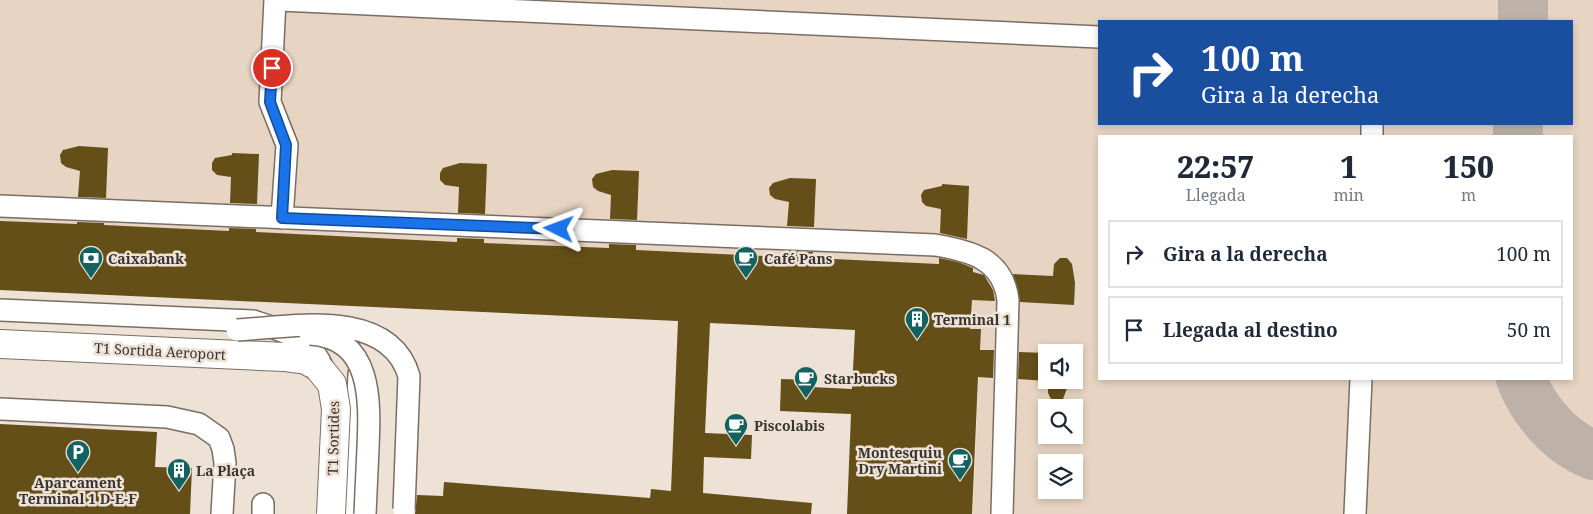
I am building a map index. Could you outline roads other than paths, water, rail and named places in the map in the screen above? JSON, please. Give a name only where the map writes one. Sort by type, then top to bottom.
[{"type":"main road","name":"T1 Sortida Aeroport","points":[[0,344],[284,357],[306,360],[318,367]]},
{"type":"main road","name":"T1 Sortides","points":[[318,367],[332,384],[336,409],[331,514]]},
{"type":"lane","points":[[275,0],[270,102],[286,145],[282,218]]},
{"type":"lane","points":[[280,0],[1098,37]]},
{"type":"lane","points":[[0,206],[935,245],[968,252],[981,257],[992,266],[1001,276],[1007,288],[1002,514]]},
{"type":"lane","points":[[0,310],[320,330],[347,327],[371,334],[396,350],[406,364],[409,383],[404,514]]},
{"type":"lane","points":[[0,320],[330,326],[344,330],[354,341],[359,356],[352,514]]},
{"type":"lane","points":[[245,325],[282,330],[305,342],[320,359],[325,380],[320,514]]},
{"type":"lane","points":[[320,330],[347,349],[364,373],[370,411],[365,514]]},
{"type":"lane","points":[[1355,514],[1361,380]]},
{"type":"lane","points":[[0,410],[167,417],[186,420],[212,431],[219,438],[225,463],[222,514]]},
{"type":"place","name":"Caixabank","points":[[91,279]]},
{"type":"place","name":"Café Pans","points":[[746,279]]},
{"type":"place","name":"Terminal 1","points":[[917,340]]},
{"type":"place","name":"Starbucks","points":[[806,399]]},
{"type":"place","name":"Piscolabis","points":[[736,446]]},
{"type":"place","name":"Aparcament Terminal 1 D-E-F","points":[[78,473]]},
{"type":"place","name":"Montesquiu Dry Martini","points":[[960,481]]},
{"type":"place","name":"La Plaça","points":[[179,491]]}]
